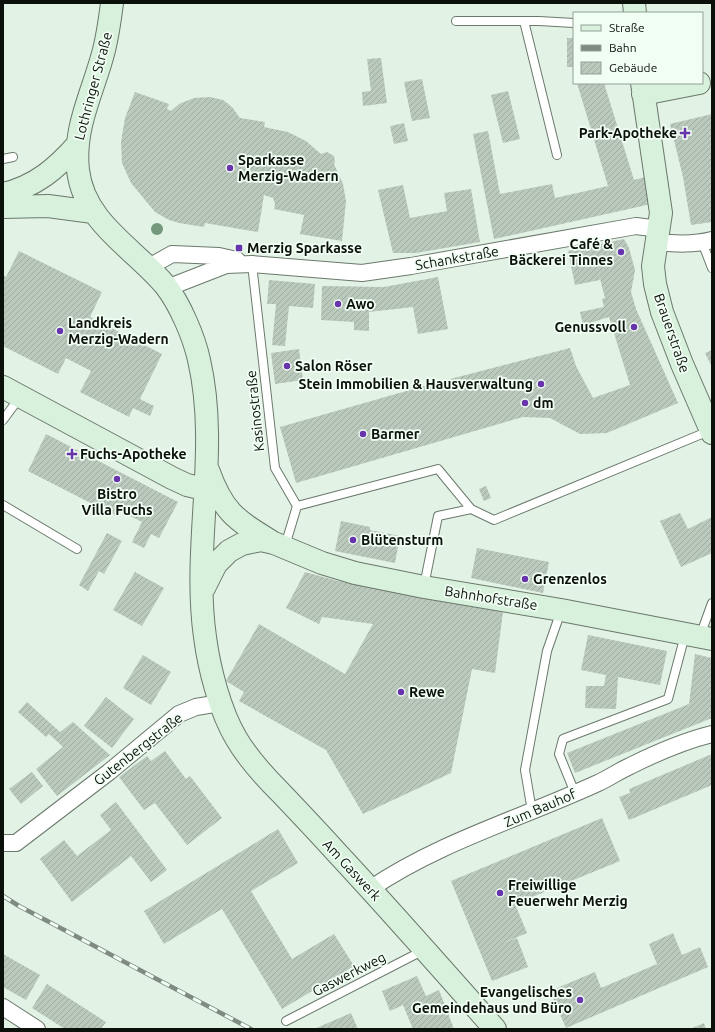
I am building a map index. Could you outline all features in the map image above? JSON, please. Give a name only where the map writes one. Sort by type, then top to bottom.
[{"type":"main road","name":"Lothringer Straße","points":[[112,3],[104,51],[82,118],[78,144],[78,172],[93,212],[110,232],[148,267],[167,288],[191,334],[204,383],[206,408],[206,462],[204,489]]},
{"type":"main road","points":[[642,88],[688,84]]},
{"type":"main road","name":"Brauerstraße","points":[[642,88],[661,212],[653,266],[655,284],[662,312],[708,425]]},
{"type":"main road","points":[[3,194],[22,188],[44,178],[62,162],[78,144]]},
{"type":"main road","points":[[3,207],[48,206],[93,212]]},
{"type":"main road","points":[[12,391],[172,478],[187,485],[204,489],[202,594],[205,638],[220,703]]},
{"type":"main road","name":"Bahnhofstraße","points":[[206,462],[215,490],[225,506],[240,523],[280,545],[322,563],[354,573],[424,587],[561,610],[699,637]]},
{"type":"main road","name":"Bahnhofstraße","points":[[202,594],[216,564],[229,551],[250,541],[261,540],[280,545]]},
{"type":"main road","name":"Am Gaswerk","points":[[220,703],[236,738],[254,764],[370,889],[496,1029]]},
{"type":"street","name":"Schankstraße","points":[[167,288],[226,265],[252,264],[362,273],[411,266],[636,226],[681,244],[707,241]]},
{"type":"street","name":"Schankstraße","points":[[148,267],[172,254],[219,256],[252,264]]},
{"type":"street","name":"Gutenbergstraße","points":[[3,843],[16,843],[109,772],[179,714],[196,707],[220,703]]},
{"type":"street","name":"Zum Bauhof","points":[[370,889],[397,871],[430,855],[600,783],[630,766],[694,738],[712,734]]},
{"type":"street","points":[[3,1007],[37,1029]]},
{"type":"lane","points":[[456,21],[573,23]]},
{"type":"lane","points":[[524,21],[557,155]]},
{"type":"lane","points":[[3,159],[13,157]]},
{"type":"lane","points":[[707,241],[712,268]]},
{"type":"lane","name":"Kasinostraße","points":[[252,264],[275,468],[297,506]]},
{"type":"lane","points":[[3,420],[12,391]]},
{"type":"lane","points":[[280,545],[297,506],[438,469],[471,509],[494,520],[708,425]]},
{"type":"lane","points":[[3,505],[77,549]]},
{"type":"lane","points":[[424,587],[438,516],[471,509]]},
{"type":"lane","points":[[575,793],[559,754],[563,739],[668,699],[699,637],[712,603]]},
{"type":"lane","points":[[532,811],[524,770],[547,651],[561,610]]},
{"type":"lane","name":"Gaswerkweg","points":[[286,1021],[425,950]]},
{"type":"building","points":[[567,38],[573,38],[573,67],[567,67]]},
{"type":"building","points":[[381,58],[387,103],[363,106],[362,92],[371,91],[367,59]]},
{"type":"building","points":[[422,79],[430,118],[412,121],[404,82]]},
{"type":"building","points":[[577,84],[604,84],[634,180],[645,177],[651,204],[494,239],[473,134],[488,131],[500,194],[552,184],[555,198],[608,186]]},
{"type":"building","points":[[508,91],[520,139],[503,143],[491,95]]},
{"type":"building","name":"Sparkasse Merzig-Wadern","points":[[135,92],[169,104],[167,109],[171,111],[179,104],[194,98],[210,97],[223,100],[232,107],[240,118],[265,122],[264,127],[288,132],[306,141],[321,154],[327,152],[334,156],[334,164],[343,184],[346,201],[342,241],[300,234],[304,215],[274,209],[275,204],[273,198],[264,195],[258,232],[205,223],[204,227],[179,223],[169,220],[155,212],[131,183],[122,163],[121,142],[125,118]]},
{"type":"building","points":[[712,114],[712,222],[691,225],[683,177],[670,124]]},
{"type":"building","points":[[404,123],[408,141],[394,144],[390,126]]},
{"type":"building","points":[[403,185],[410,218],[447,211],[444,193],[471,189],[480,242],[416,253],[393,253],[378,190]]},
{"type":"building","points":[[624,239],[629,248],[635,270],[631,292],[636,309],[678,403],[607,433],[580,434],[550,418],[523,417],[296,483],[280,427],[431,384],[570,348],[576,366],[593,398],[630,385],[609,317],[583,325],[580,312],[604,307],[602,299],[605,298],[598,271],[600,280],[575,285],[568,251]]},
{"type":"building","name":"Landkreis Merzig-Wadern","points":[[19,251],[102,292],[90,317],[162,354],[140,399],[154,406],[150,416],[133,408],[129,417],[80,392],[91,371],[66,358],[58,374],[3,346],[3,275],[6,277]]},
{"type":"building","points":[[438,277],[448,329],[418,334],[413,307],[369,312],[369,331],[354,330],[354,322],[321,320],[322,286],[384,287]]},
{"type":"building","points":[[269,280],[315,284],[313,308],[289,306],[285,346],[272,345],[276,304],[267,304]]},
{"type":"building","name":"Salon Röser","points":[[299,349],[303,380],[275,384],[271,353]]},
{"type":"building","points":[[712,350],[712,367],[705,353]]},
{"type":"building","points":[[46,434],[178,502],[159,538],[151,534],[144,548],[132,542],[142,522],[121,511],[118,517],[28,471]]},
{"type":"building","points":[[486,486],[491,498],[484,501],[479,489]]},
{"type":"building","points":[[680,513],[688,529],[712,517],[712,553],[681,567],[660,521]]},
{"type":"building","points":[[341,521],[370,527],[370,530],[400,536],[395,563],[335,551]]},
{"type":"building","points":[[107,533],[122,541],[104,574],[99,571],[88,591],[79,585]]},
{"type":"building","points":[[477,548],[549,562],[543,593],[471,578]]},
{"type":"building","points":[[135,572],[164,588],[142,626],[113,610]]},
{"type":"building","name":"Rewe","points":[[305,572],[338,581],[378,587],[503,612],[495,673],[472,669],[451,773],[363,814],[326,750],[239,701],[244,692],[226,681],[259,624],[345,674],[373,624],[322,617],[319,624],[286,608]]},
{"type":"building","points":[[588,635],[667,651],[660,685],[618,677],[616,709],[585,708],[586,686],[604,686],[606,675],[581,670]]},
{"type":"building","points":[[695,654],[712,658],[712,718],[575,773],[567,753],[689,704]]},
{"type":"building","points":[[143,655],[171,672],[151,705],[123,688]]},
{"type":"building","points":[[106,697],[134,719],[112,748],[84,726]]},
{"type":"building","points":[[27,702],[60,732],[73,722],[110,755],[57,796],[36,769],[63,747],[49,734],[46,737],[18,712]]},
{"type":"building","points":[[165,751],[186,779],[190,776],[222,818],[187,845],[155,803],[144,810],[119,777],[147,756],[151,761]]},
{"type":"building","points":[[712,754],[712,785],[629,820],[619,797],[630,793],[629,789]]},
{"type":"building","points":[[32,772],[43,786],[21,804],[9,789]]},
{"type":"building","points":[[116,802],[167,870],[151,882],[131,856],[72,902],[40,859],[64,840],[77,856],[111,830],[100,815]]},
{"type":"building","name":"Freiwillige Feuerwehr Merzig","points":[[602,818],[620,861],[515,904],[527,933],[503,943],[517,938],[528,967],[492,981],[451,881]]},
{"type":"building","points":[[278,829],[298,863],[251,891],[292,959],[334,934],[354,966],[282,1009],[222,909],[164,944],[144,911]]},
{"type":"building","points":[[673,933],[682,955],[700,947],[708,967],[566,1028],[550,991],[595,972],[601,988],[657,964],[649,944]]},
{"type":"building","points":[[3,954],[40,975],[26,1000],[3,987]]},
{"type":"building","points":[[417,976],[426,996],[439,990],[454,1029],[413,1029],[403,1005],[390,1011],[382,991]]},
{"type":"building","points":[[47,984],[106,1022],[101,1029],[65,1029],[32,1008]]},
{"type":"building","points":[[351,1013],[358,1029],[314,1029]]},
{"type":"building","points":[[704,1023],[706,1029],[690,1029]]},
{"type":"railway","points":[[3,896],[19,906],[251,1029]]},
{"type":"place","name":"Park-Apotheke","points":[[685,133]]},
{"type":"place","name":"Sparkasse Merzig-Wadern","points":[[230,168]]},
{"type":"place","name":"Merzig Sparkasse","points":[[239,248]]},
{"type":"place","name":"Café & Bäckerei Tinnes","points":[[621,252]]},
{"type":"place","name":"Awo","points":[[338,304]]},
{"type":"place","name":"Genussvoll","points":[[634,327]]},
{"type":"place","name":"Landkreis Merzig-Wadern","points":[[60,331]]},
{"type":"place","name":"Salon Röser","points":[[287,366]]},
{"type":"place","name":"Stein Immobilien & Hausverwaltung","points":[[541,384]]},
{"type":"place","name":"dm","points":[[525,403]]},
{"type":"place","name":"Barmer","points":[[363,434]]},
{"type":"place","name":"Fuchs-Apotheke","points":[[72,454]]},
{"type":"place","name":"Bistro Villa Fuchs","points":[[117,479]]},
{"type":"place","name":"Blütensturm","points":[[353,540]]},
{"type":"place","name":"Grenzenlos","points":[[525,579]]},
{"type":"place","name":"Rewe","points":[[401,692]]},
{"type":"place","name":"Freiwillige Feuerwehr Merzig","points":[[500,893]]},
{"type":"place","name":"Evangelisches Gemeindehaus und Büro","points":[[580,1000]]}]
